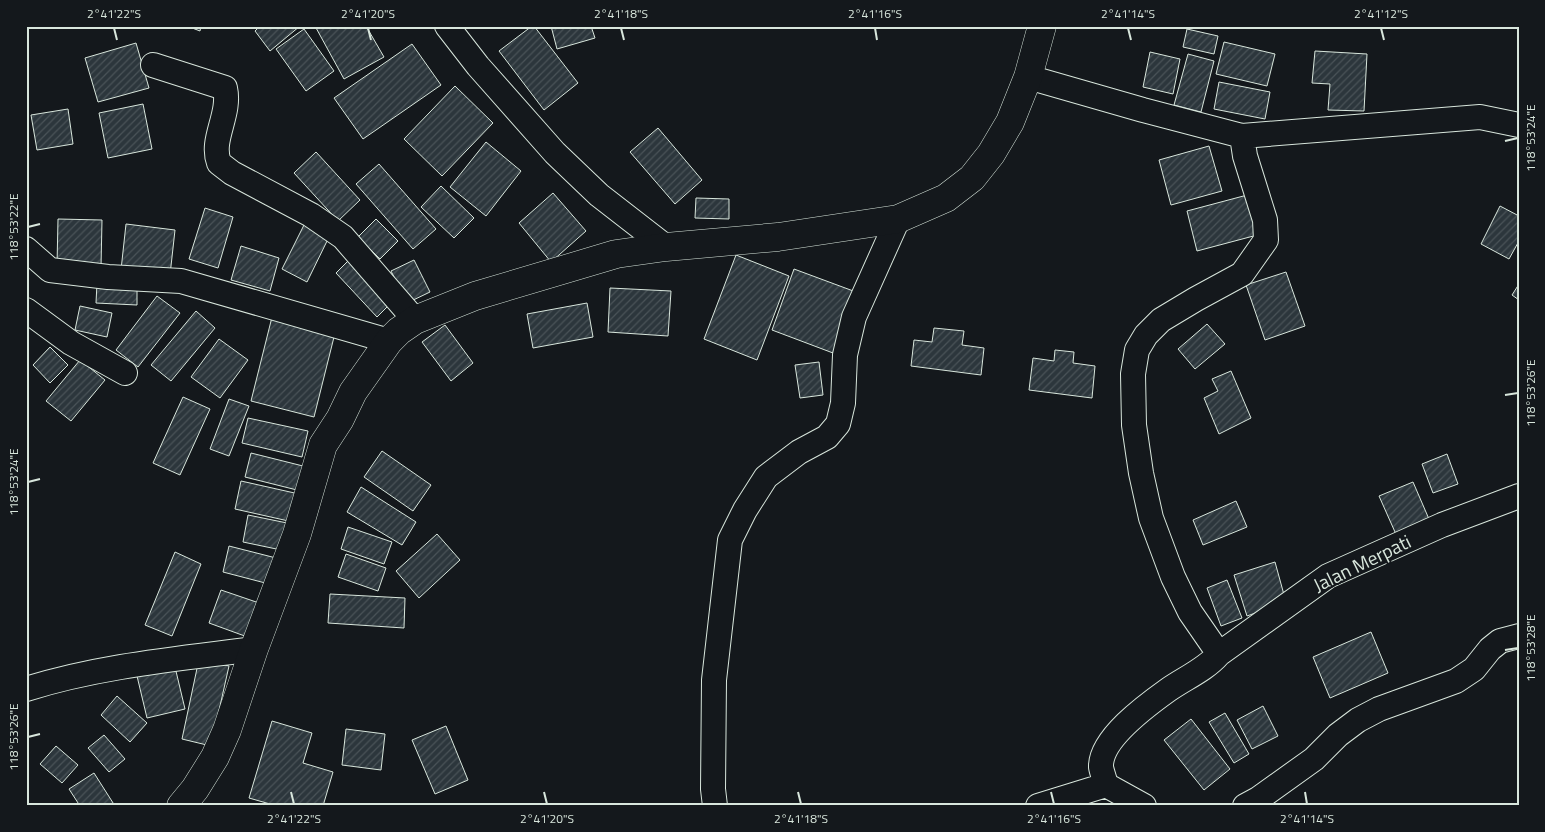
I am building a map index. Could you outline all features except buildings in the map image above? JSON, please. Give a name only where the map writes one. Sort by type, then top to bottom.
[{"type":"street","points":[[447,26],[478,66],[555,153],[599,195],[666,247]]},
{"type":"street","points":[[181,806],[195,789],[215,757],[232,715],[254,649],[297,534],[323,445],[340,419],[353,392],[389,340],[399,330],[415,320],[475,296],[616,254],[666,247],[778,237],[898,219],[946,198],[972,178],[991,154],[1010,122],[1028,77],[1042,26]]},
{"type":"street","points":[[153,65],[225,88],[227,110],[216,148],[219,163],[232,173],[311,215],[342,237],[415,320]]},
{"type":"street","points":[[1028,77],[1242,136],[1480,117],[1519,125]]},
{"type":"street","points":[[1219,654],[1190,612],[1173,577],[1152,518],[1141,473],[1134,425],[1133,374],[1137,350],[1146,335],[1160,320],[1242,274],[1266,240],[1265,220],[1245,156],[1242,136]]},
{"type":"street","points":[[715,806],[713,789],[714,680],[730,540],[744,510],[766,477],[799,452],[827,437],[838,424],[843,403],[845,355],[854,317],[898,219]]},
{"type":"street","points":[[26,249],[50,270],[108,277],[181,281],[389,340]]},
{"type":"street","points":[[26,310],[71,343],[124,373]]},
{"type":"street","name":"Jalan Merpati","points":[[1106,786],[1101,767],[1104,753],[1112,739],[1134,717],[1168,690],[1212,662],[1219,654],[1328,576],[1442,525],[1519,496]]},
{"type":"street","points":[[1245,806],[1258,799],[1314,759],[1338,735],[1358,720],[1378,709],[1456,682],[1474,669],[1500,640],[1519,636]]},
{"type":"street","points":[[26,689],[59,679],[108,669],[254,649]]},
{"type":"street","points":[[1038,806],[1106,786],[1144,806]]}]
